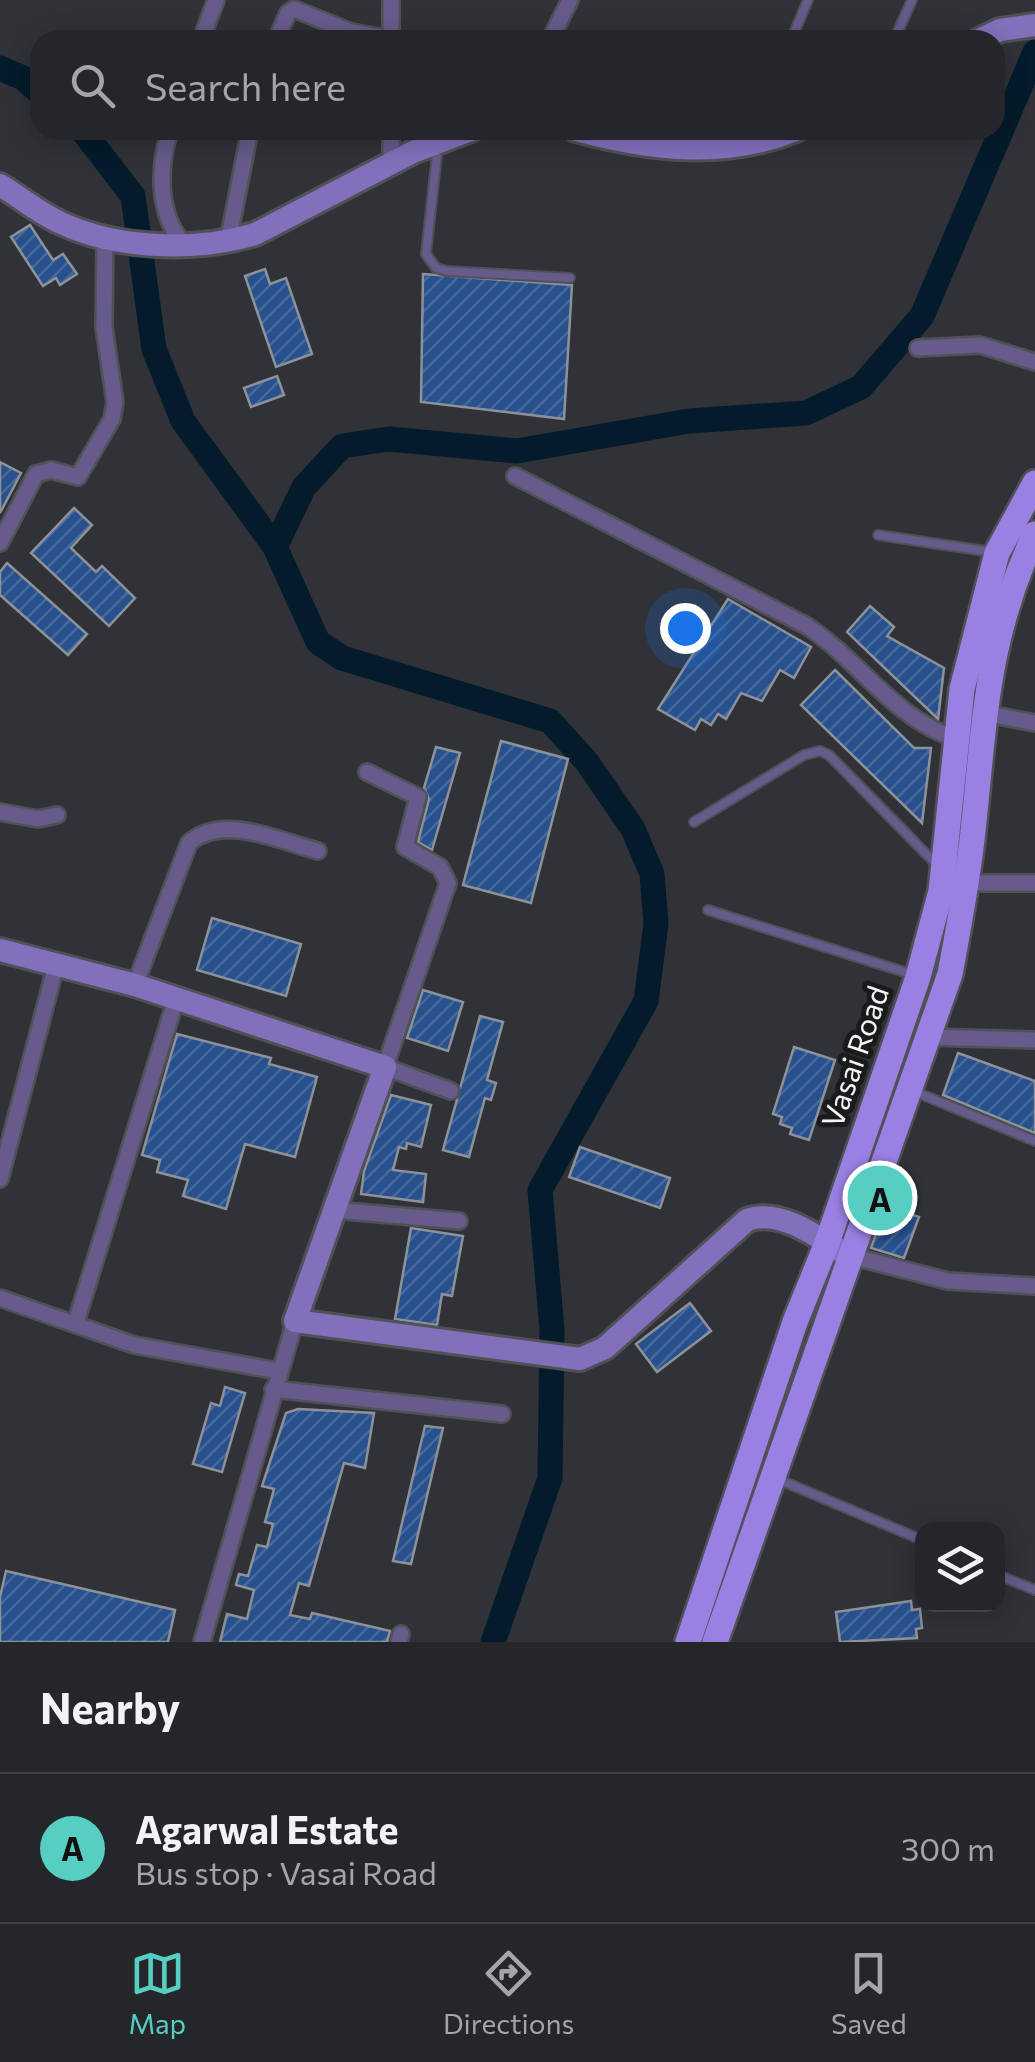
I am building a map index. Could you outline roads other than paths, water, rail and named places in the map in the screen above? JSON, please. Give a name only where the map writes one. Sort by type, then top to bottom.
[{"type":"main road","name":"Vasai Road","points":[[715,1642],[770,1477],[935,919],[962,689],[997,553],[1035,483]]},
{"type":"main road","name":"Vasai Road","points":[[688,1642],[795,1322],[837,1249],[909,1089],[950,974],[968,883],[983,713],[996,634],[1035,534]]},
{"type":"street","points":[[205,30],[216,0]]},
{"type":"street","points":[[391,0],[391,30]]},
{"type":"street","points":[[555,30],[570,0]]},
{"type":"street","points":[[280,30],[288,13],[294,10],[346,30]]},
{"type":"street","points":[[1005,32],[1035,25]]},
{"type":"street","points":[[169,140],[162,198],[169,228],[180,244]]},
{"type":"street","points":[[228,242],[248,140]]},
{"type":"street","points":[[390,164],[391,140]]},
{"type":"street","points":[[0,185],[57,221],[107,238],[180,244],[228,242],[284,220],[441,140]]},
{"type":"street","points":[[622,140],[663,149],[729,140]]},
{"type":"street","points":[[0,543],[36,474],[51,470],[78,477],[112,419],[115,402],[103,308],[107,238]]},
{"type":"street","points":[[918,348],[980,345],[1035,362]]},
{"type":"street","points":[[515,476],[807,626],[848,656],[923,728],[957,739]]},
{"type":"street","points":[[983,713],[1035,723]]},
{"type":"street","points":[[202,1642],[294,1321],[448,883],[440,867],[408,854],[405,848],[418,797],[367,772]]},
{"type":"street","points":[[0,812],[38,819],[57,815]]},
{"type":"street","points":[[135,985],[189,842],[201,832],[222,827],[318,850]]},
{"type":"street","points":[[968,883],[1035,883]]},
{"type":"street","points":[[0,950],[135,985],[451,1091]]},
{"type":"street","points":[[0,1179],[56,965]]},
{"type":"street","points":[[76,1322],[176,999]]},
{"type":"street","points":[[927,1038],[1035,1040]]},
{"type":"street","points":[[334,1210],[459,1221]]},
{"type":"street","points":[[294,1321],[580,1359],[605,1348],[747,1220],[761,1215],[776,1218],[837,1249],[948,1281],[1035,1286]]},
{"type":"street","points":[[0,1298],[134,1345],[278,1371]]},
{"type":"street","points":[[272,1390],[502,1414]]},
{"type":"lane","points":[[795,30],[808,0]]},
{"type":"lane","points":[[898,30],[912,0]]},
{"type":"lane","points":[[438,141],[426,254],[429,262],[446,271],[570,278]]},
{"type":"lane","points":[[878,536],[997,553]]},
{"type":"lane","points":[[694,822],[804,754],[820,751],[941,869]]},
{"type":"lane","points":[[708,910],[918,977]]},
{"type":"lane","points":[[909,1089],[1035,1140]]},
{"type":"lane","points":[[770,1477],[915,1537]]},
{"type":"lane","points":[[1005,1578],[1035,1590]]},
{"type":"waterway","points":[[1005,122],[1035,52]]},
{"type":"waterway","points":[[0,68],[30,84]]},
{"type":"waterway","points":[[90,140],[133,196],[154,349],[183,421],[275,547],[318,642],[342,658],[550,721],[587,762],[633,829],[652,874],[656,924],[646,1001],[540,1190],[552,1330],[550,1478],[493,1642]]},
{"type":"waterway","points":[[275,547],[304,487],[342,446],[389,439],[517,451],[689,421],[806,413],[861,387],[922,316],[997,140]]},
{"type":"place","name":"Agarwal Estate","points":[[880,1198]]}]
